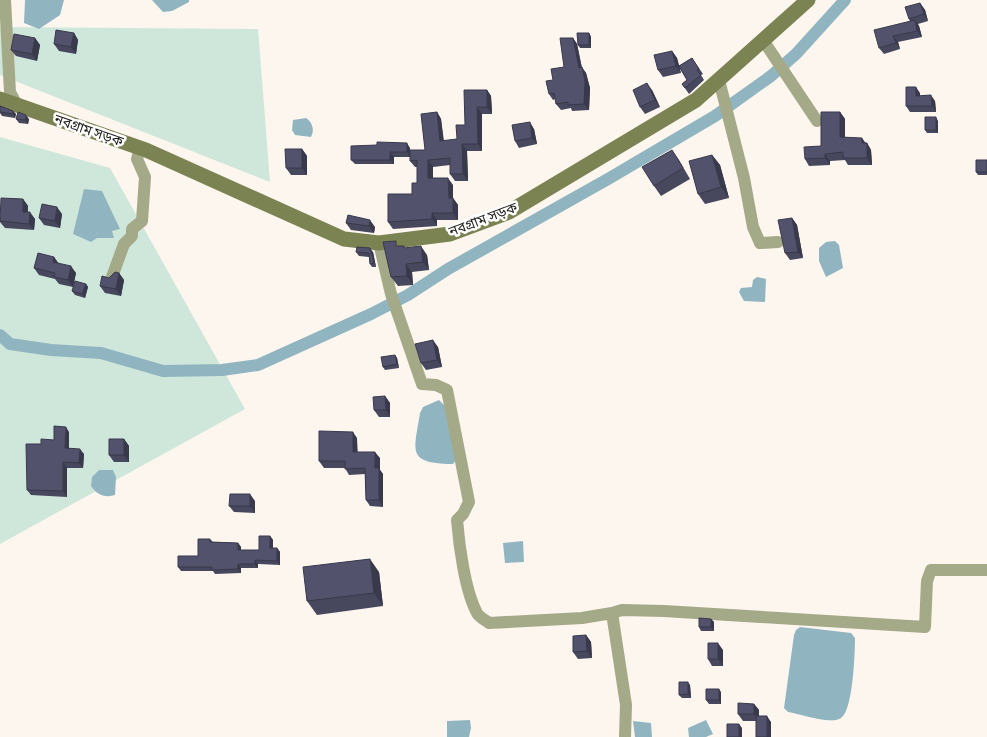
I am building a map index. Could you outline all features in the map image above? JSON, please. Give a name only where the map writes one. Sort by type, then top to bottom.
[{"type":"main road","name":"নবগ্রাম সড়ক","points":[[0,99],[140,148],[344,238],[378,243],[450,234],[509,212],[696,100],[808,0]]},
{"type":"street","points":[[5,0],[10,92],[17,105]]},
{"type":"street","points":[[763,40],[817,121]]},
{"type":"street","points":[[719,80],[731,121],[753,227],[760,244],[778,242]]},
{"type":"street","points":[[112,277],[124,244],[132,236],[132,229],[142,221],[145,177],[137,159],[140,148]]},
{"type":"street","points":[[378,243],[391,294],[401,318],[416,372],[422,384],[447,390],[469,502],[463,514],[457,520],[458,531],[467,580],[478,614],[489,623],[582,618],[612,614],[622,610],[925,627],[927,580],[930,570],[987,570]]},
{"type":"street","points":[[612,614],[626,705],[625,737]]},
{"type":"green space","points":[[0,27],[258,29],[270,182],[0,75]]},
{"type":"green space","points":[[0,137],[110,168],[245,409],[0,544]]},
{"type":"water","points":[[25,0],[64,0],[60,15],[39,29],[24,23]]},
{"type":"water","points":[[152,0],[189,0],[189,2],[172,11],[163,12]]},
{"type":"water","points":[[306,118],[312,126],[311,137],[295,135],[292,130],[293,120]]},
{"type":"water","points":[[84,189],[102,191],[120,229],[112,231],[114,238],[97,238],[91,242],[73,234]]},
{"type":"water","points":[[835,241],[839,245],[843,268],[826,277],[819,261],[819,248],[826,242]]},
{"type":"water","points":[[757,277],[766,279],[765,302],[744,301],[739,292],[741,288],[752,287],[753,280]]},
{"type":"water","points":[[439,400],[446,407],[456,460],[453,464],[427,461],[420,458],[415,446],[420,413],[423,407]]},
{"type":"water","points":[[99,470],[113,470],[116,477],[115,495],[101,495],[91,486],[92,477]]},
{"type":"water","points":[[523,541],[524,562],[505,563],[503,543]]},
{"type":"water","points":[[800,627],[851,633],[855,638],[851,693],[845,713],[837,720],[788,712],[784,708],[794,635]]},
{"type":"water","points":[[470,720],[469,737],[447,737],[447,721]]},
{"type":"water","points":[[706,720],[713,734],[706,737],[689,737],[688,728]]},
{"type":"water","points":[[633,721],[651,723],[652,737],[635,737]]},
{"type":"building","points":[[920,3],[924,14],[909,19],[905,7]]},
{"type":"building","points":[[915,20],[917,31],[893,36],[896,43],[879,48],[874,30]]},
{"type":"building","points":[[56,30],[74,33],[71,47],[54,44]]},
{"type":"building","points":[[577,33],[589,33],[589,45],[578,45]]},
{"type":"building","points":[[14,34],[35,38],[32,54],[11,50]]},
{"type":"building","points":[[560,38],[573,38],[579,68],[582,67],[585,82],[584,104],[568,105],[568,102],[556,104],[554,93],[549,94],[546,81],[553,80],[551,69],[564,67]]},
{"type":"building","points":[[672,51],[676,66],[658,70],[654,55]]},
{"type":"building","points":[[692,58],[701,75],[685,88],[682,84],[687,80],[679,66]]},
{"type":"building","points":[[647,83],[655,100],[640,107],[633,90]]},
{"type":"building","points":[[906,87],[916,87],[916,96],[931,95],[932,106],[906,106]]},
{"type":"building","points":[[464,90],[487,90],[487,107],[477,107],[478,144],[462,144],[463,174],[450,174],[450,158],[428,160],[428,178],[448,178],[449,198],[453,198],[453,213],[432,213],[432,219],[388,222],[388,194],[412,194],[412,183],[417,183],[417,160],[410,161],[410,150],[425,150],[421,114],[437,112],[440,141],[457,139],[456,125],[465,125]]},
{"type":"building","points":[[0,106],[13,111],[13,114],[0,112]]},
{"type":"building","points":[[18,112],[26,115],[25,120],[16,119]]},
{"type":"building","points":[[821,112],[840,112],[840,137],[862,138],[862,143],[867,143],[867,158],[843,158],[843,152],[825,154],[825,158],[805,159],[804,147],[821,146]]},
{"type":"building","points":[[925,117],[936,117],[936,130],[925,130]]},
{"type":"building","points":[[530,122],[532,138],[515,141],[512,125]]},
{"type":"building","points":[[377,142],[407,143],[407,152],[390,152],[390,160],[351,160],[351,146],[377,145]]},
{"type":"building","points":[[285,149],[302,149],[302,168],[286,168]]},
{"type":"building","points":[[672,150],[683,168],[654,186],[642,167]]},
{"type":"building","points":[[712,155],[721,187],[698,194],[689,161]]},
{"type":"building","points":[[976,160],[987,160],[987,172],[976,172]]},
{"type":"building","points":[[1,198],[23,199],[23,212],[30,212],[29,224],[0,221]]},
{"type":"building","points":[[42,204],[57,207],[55,221],[39,218]]},
{"type":"building","points":[[348,215],[370,220],[369,226],[346,223]]},
{"type":"building","points":[[792,218],[798,252],[785,253],[778,220]]},
{"type":"building","points":[[396,241],[396,246],[404,246],[404,248],[421,246],[423,262],[406,264],[407,276],[391,277],[383,242]]},
{"type":"building","points":[[357,247],[370,248],[374,263],[370,264],[369,253],[356,252]]},
{"type":"building","points":[[38,253],[54,257],[53,262],[71,266],[68,280],[54,277],[55,273],[34,268]]},
{"type":"building","points":[[115,272],[119,273],[116,289],[100,286],[102,276],[109,278]]},
{"type":"building","points":[[75,281],[86,284],[82,294],[72,291]]},
{"type":"building","points":[[433,340],[437,360],[421,363],[415,344]]},
{"type":"building","points":[[395,355],[397,364],[383,367],[381,357]]},
{"type":"building","points":[[385,396],[386,410],[374,410],[373,397]]},
{"type":"building","points":[[54,426],[66,427],[65,448],[80,449],[79,463],[63,462],[63,491],[27,490],[26,444],[41,444],[41,439],[54,440]]},
{"type":"building","points":[[319,431],[353,432],[353,452],[375,452],[375,468],[379,468],[379,500],[366,500],[365,468],[345,469],[345,461],[319,461]]},
{"type":"building","points":[[109,439],[124,439],[124,455],[109,455]]},
{"type":"building","points":[[230,494],[250,494],[250,506],[229,506]]},
{"type":"building","points":[[259,536],[270,536],[270,548],[277,548],[277,561],[255,560],[255,564],[238,564],[238,569],[212,570],[212,567],[178,567],[178,556],[198,556],[198,539],[210,539],[210,542],[238,543],[238,550],[259,550]]},
{"type":"building","points":[[370,559],[374,593],[307,601],[303,567]]},
{"type":"building","points":[[699,618],[711,619],[711,627],[699,627]]},
{"type":"building","points":[[586,635],[587,651],[573,652],[573,636]]},
{"type":"building","points":[[708,643],[718,643],[718,659],[708,659]]},
{"type":"building","points":[[679,682],[688,682],[688,694],[679,695]]},
{"type":"building","points":[[706,689],[719,689],[719,700],[706,700]]},
{"type":"building","points":[[738,703],[754,704],[754,714],[738,714]]},
{"type":"building","points":[[756,716],[767,716],[767,737],[756,737]]},
{"type":"building","points":[[727,724],[739,724],[739,737],[727,737]]},
{"type":"waterway","points":[[0,335],[10,344],[51,350],[101,353],[163,371],[222,370],[258,365],[371,314],[408,295],[448,269],[715,116],[771,76],[796,54],[845,0]]}]
